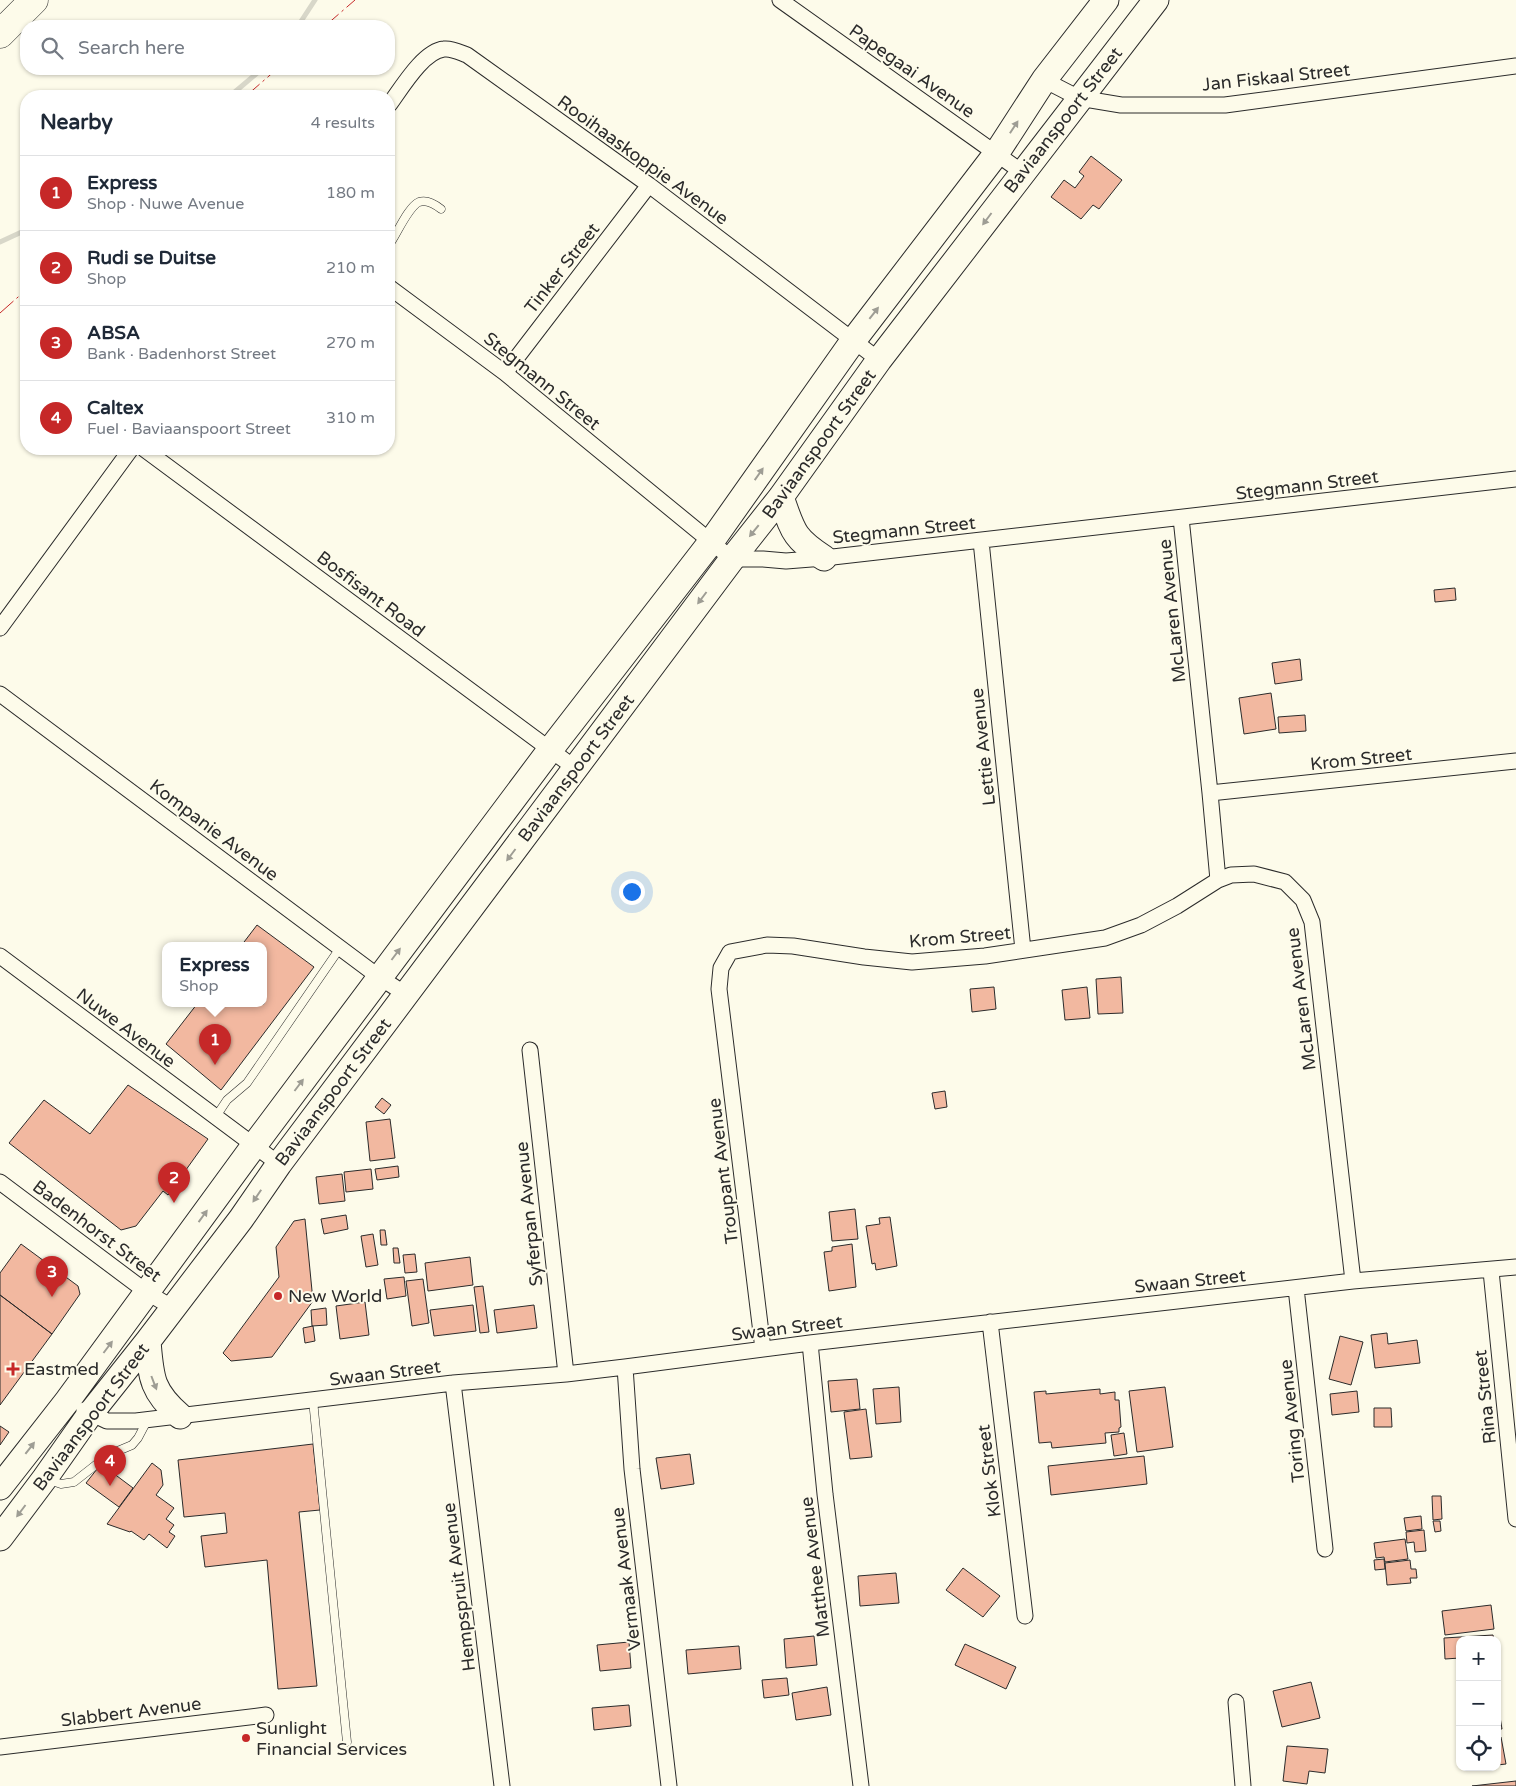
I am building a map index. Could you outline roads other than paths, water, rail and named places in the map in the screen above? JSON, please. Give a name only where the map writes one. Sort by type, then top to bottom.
[{"type":"highway","points":[[0,34],[34,0]]},
{"type":"main road","name":"Baviaanspoort Street","points":[[0,1486],[68,1400],[148,1293],[379,977],[550,750],[711,542],[853,341],[996,154],[1044,80],[1106,0]]},
{"type":"main road","name":"Baviaanspoort Street","points":[[0,1538],[90,1414],[174,1308],[241,1219],[279,1164],[575,768],[781,497],[879,360],[1156,0]]},
{"type":"main road","points":[[781,497],[793,531],[801,541],[824,558]]},
{"type":"main road","points":[[148,1341],[153,1381],[162,1399],[180,1416]]},
{"type":"street","name":"Papegaai Avenue","points":[[780,0],[1022,172]]},
{"type":"street","name":"Rooihaaskoppie Avenue","points":[[395,97],[423,60],[433,52],[444,49],[454,50],[466,55],[649,185],[879,360]]},
{"type":"street","name":"Jan Fiskaal Street","points":[[1044,80],[1080,98],[1121,105],[1225,105],[1516,66]]},
{"type":"street","name":"Tinker Street","points":[[505,373],[649,185]]},
{"type":"street","name":"Stegmann Street","points":[[395,291],[505,373],[732,559],[786,561],[824,558],[1516,479]]},
{"type":"street","points":[[0,628],[127,455]]},
{"type":"street","name":"Bosfisant Road","points":[[152,455],[575,768]]},
{"type":"street","name":"McLaren Avenue","points":[[1181,518],[1218,880],[1231,875],[1254,874],[1285,882],[1302,900],[1312,922],[1352,1281]]},
{"type":"street","name":"Lettie Avenue","points":[[981,541],[1024,950]]},
{"type":"street","name":"Kompanie Avenue","points":[[0,694],[379,977],[407,995]]},
{"type":"street","name":"Krom Street","points":[[1210,793],[1516,761]]},
{"type":"street","name":"Krom Street","points":[[720,989],[721,968],[730,952],[767,945],[793,946],[912,962],[985,956],[1105,938],[1132,928],[1177,906],[1218,880]]},
{"type":"street","name":"Nuwe Avenue","points":[[0,956],[214,1118],[279,1164]]},
{"type":"street","name":"Troupant Avenue","points":[[720,989],[763,1349]]},
{"type":"street","name":"Syferpan Avenue","points":[[530,1050],[566,1374]]},
{"type":"street","name":"Badenhorst Street","points":[[0,1182],[148,1293],[174,1308]]},
{"type":"street","name":"Swaan Street","points":[[68,1400],[90,1414],[107,1421],[148,1419],[453,1383],[566,1374],[810,1343],[1352,1281],[1491,1271],[1516,1267]]},
{"type":"street","name":"Rina Street","points":[[1491,1271],[1516,1519]]},
{"type":"street","name":"Toring Avenue","points":[[1296,1288],[1325,1549]]},
{"type":"street","name":"Klok Street","points":[[990,1322],[1025,1616]]},
{"type":"street","name":"Matthee Avenue","points":[[810,1343],[831,1542],[861,1786]]},
{"type":"street","name":"Vermaak Avenue","points":[[625,1367],[632,1469],[669,1786]]},
{"type":"street","name":"Hempspruit Avenue","points":[[453,1383],[502,1786]]},
{"type":"street","points":[[1236,1702],[1243,1786]]},
{"type":"street","name":"Slabbert Avenue","points":[[0,1747],[266,1715]]},
{"type":"lane","points":[[395,235],[408,214],[419,202],[426,201],[442,209]]},
{"type":"lane","points":[[214,1118],[227,1100],[247,1083],[340,948]]},
{"type":"lane","points":[[313,1400],[347,1742]]},
{"type":"lane","points":[[45,1478],[61,1484],[74,1482],[113,1453],[132,1445],[148,1419]]},
{"type":"waterway","points":[[302,20],[315,0]]},
{"type":"waterway","points":[[237,90],[255,75]]},
{"type":"waterway","points":[[0,242],[20,233]]},
{"type":"place","name":"Express","points":[[215,1065]]},
{"type":"place","name":"Rudi se Duitse","points":[[174,1203]]},
{"type":"place","name":"New World","points":[[278,1296]]},
{"type":"place","name":"ABSA","points":[[52,1297]]},
{"type":"place","name":"Eastmed","points":[[13,1369]]},
{"type":"place","name":"Caltex","points":[[110,1486]]},
{"type":"place","name":"Sunlight Financial Services","points":[[246,1738]]}]
